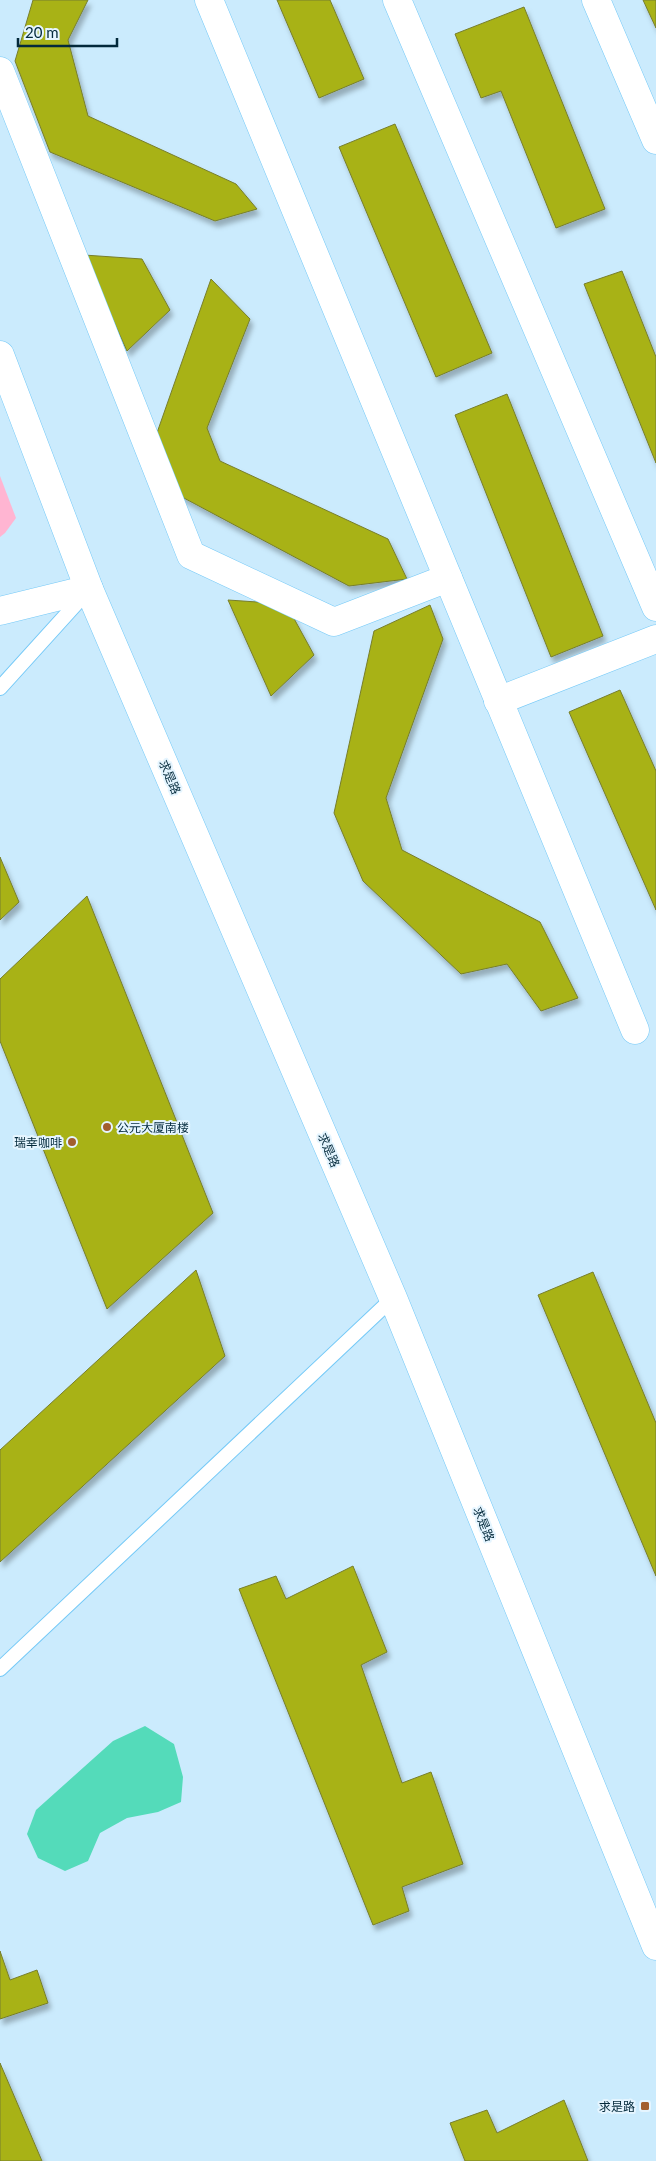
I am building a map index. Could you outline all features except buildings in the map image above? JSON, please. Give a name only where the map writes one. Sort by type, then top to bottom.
[{"type":"street","points":[[209,0],[635,1030]]},
{"type":"street","points":[[397,0],[656,607]]},
{"type":"street","points":[[596,0],[656,140]]},
{"type":"street","points":[[0,71],[191,556],[334,622],[448,578]]},
{"type":"street","name":"求是路","points":[[0,354],[89,589],[392,1298],[656,1946]]},
{"type":"street","points":[[0,610],[89,589]]},
{"type":"street","points":[[498,700],[656,639]]},
{"type":"lane","points":[[0,688],[89,589]]},
{"type":"lane","points":[[0,1669],[392,1298]]},
{"type":"shaded area","points":[[0,476],[16,518],[0,537]]},
{"type":"shaded area","points":[[145,1726],[174,1744],[183,1777],[181,1802],[158,1812],[127,1818],[100,1833],[88,1861],[65,1871],[38,1858],[27,1834],[36,1810],[113,1741]]},
{"type":"place","name":"公元大厦南楼","points":[[107,1127]]},
{"type":"place","name":"瑞幸咖啡","points":[[72,1142]]},
{"type":"place","name":"求是路","points":[[645,2106]]}]
